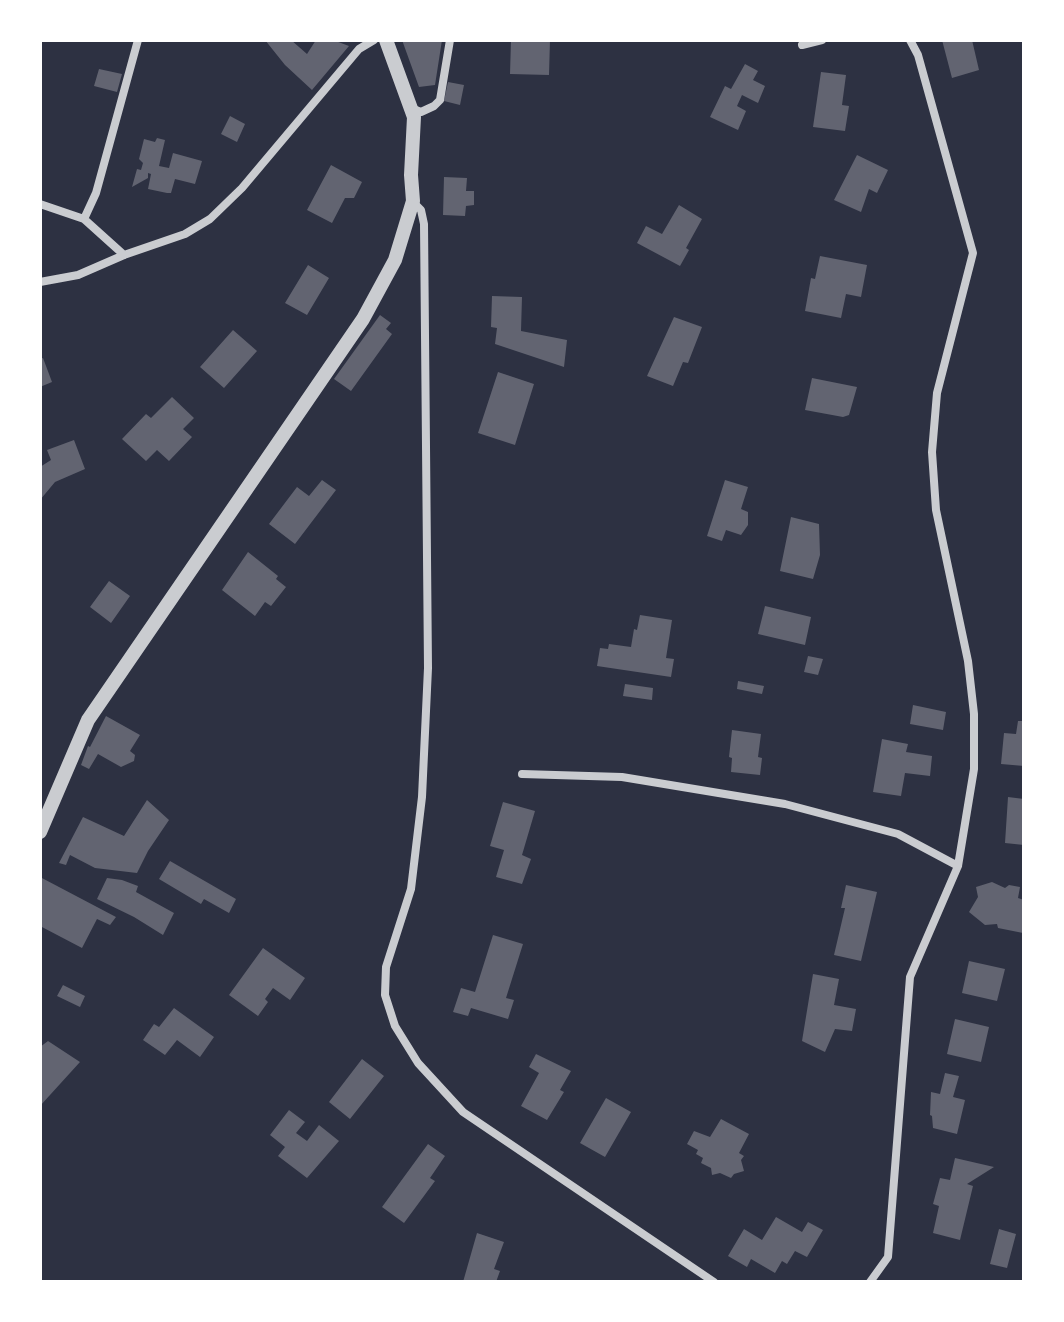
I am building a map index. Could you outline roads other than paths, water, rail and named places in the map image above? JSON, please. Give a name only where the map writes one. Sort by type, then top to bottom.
[{"type":"street","points":[[84,219],[96,193],[138,40]]},
{"type":"street","points":[[40,282],[78,275],[185,234],[210,219],[242,188],[359,49],[374,40]]},
{"type":"street","points":[[40,832],[88,720],[363,319],[395,260],[413,201],[414,117],[386,40]]},
{"type":"street","points":[[411,108],[421,112],[440,100],[450,40]]},
{"type":"street","points":[[802,45],[822,40]]},
{"type":"street","points":[[870,1282],[888,1257],[910,977],[958,866],[974,769],[974,714],[968,661],[936,510],[932,452],[937,393],[973,253],[918,55],[910,40]]},
{"type":"street","points":[[413,201],[421,210],[424,224],[428,668],[422,797],[411,889],[386,967],[385,995],[395,1026],[418,1063],[463,1112],[714,1282]]},
{"type":"street","points":[[40,204],[84,219],[124,255]]},
{"type":"street","points":[[522,774],[622,777],[785,804],[898,834],[958,866]]}]
